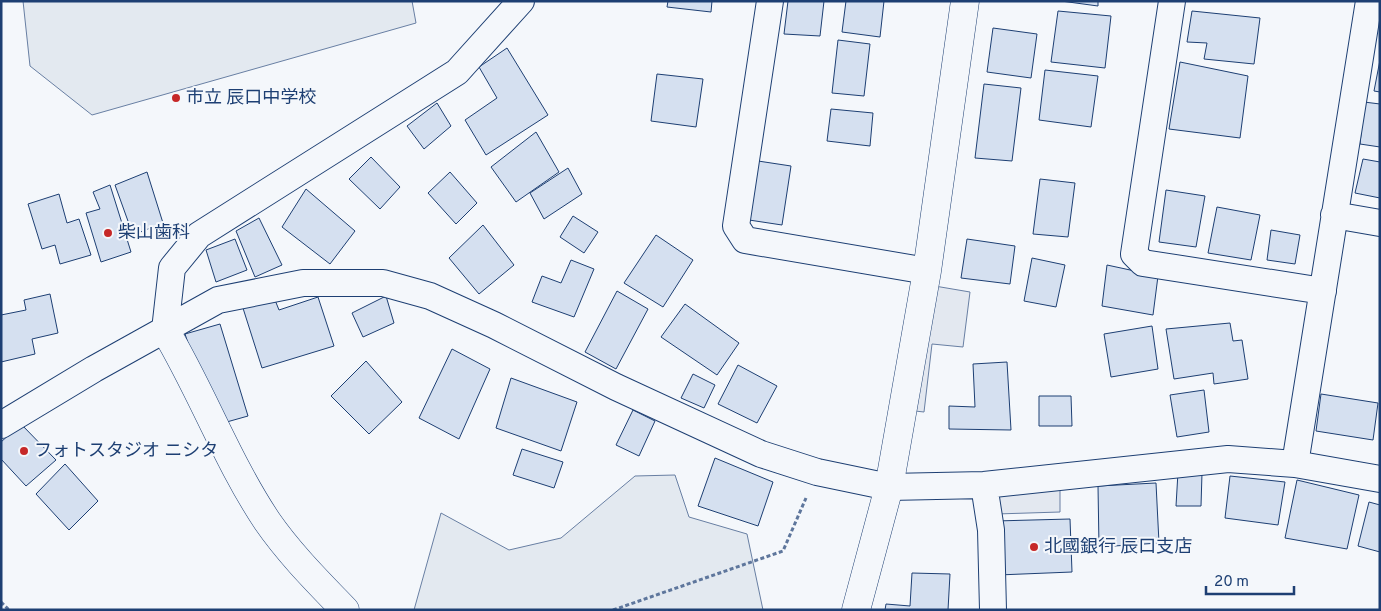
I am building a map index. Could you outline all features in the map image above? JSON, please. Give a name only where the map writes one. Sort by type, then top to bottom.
[{"type":"street","points":[[345,610],[304,567],[268,522],[242,480],[186,364],[164,330],[172,268],[199,235],[457,72],[521,1]]},
{"type":"street","points":[[770,1],[736,226],[745,240],[927,271]]},
{"type":"street","points":[[856,610],[889,487],[927,271],[965,1]]},
{"type":"street","points":[[1172,1],[1134,254],[1143,263],[1323,291]]},
{"type":"street","points":[[1295,464],[1369,1]]},
{"type":"street","points":[[1334,215],[1380,223]]},
{"type":"street","points":[[1,425],[218,300],[303,283],[383,283],[430,296],[494,325],[616,387],[761,454],[817,472],[889,487],[984,485],[1228,459],[1295,464],[1380,479]]},
{"type":"street","points":[[984,485],[991,530],[993,610]]},
{"type":"path","points":[[613,610],[782,551],[817,472]]},
{"type":"path","points":[[1,602],[9,610]]},
{"type":"shaded area","points":[[23,1],[412,1],[416,23],[92,115],[30,66]]},
{"type":"shaded area","points":[[923,284],[970,292],[963,347],[932,344],[924,412],[906,410]]},
{"type":"shaded area","points":[[675,475],[689,517],[747,534],[763,610],[414,610],[441,513],[509,550],[561,538],[635,476]]},
{"type":"shaded area","points":[[1060,479],[1060,512],[996,514],[995,481]]},
{"type":"building","points":[[668,1],[712,1],[711,12],[667,7]]},
{"type":"building","points":[[788,1],[824,1],[820,36],[784,34]]},
{"type":"building","points":[[846,1],[884,1],[880,37],[842,32]]},
{"type":"building","points":[[1061,1],[1098,1],[1098,6]]},
{"type":"building","points":[[1058,11],[1111,16],[1105,68],[1051,62]]},
{"type":"building","points":[[1192,11],[1260,18],[1254,64],[1204,59],[1207,43],[1187,42]]},
{"type":"building","points":[[993,28],[1037,34],[1031,78],[987,72]]},
{"type":"building","points":[[838,40],[870,44],[864,96],[832,93]]},
{"type":"building","points":[[507,48],[548,115],[486,155],[465,120],[497,98],[479,67]]},
{"type":"building","points":[[1380,60],[1380,92],[1374,91]]},
{"type":"building","points":[[1180,62],[1248,76],[1240,138],[1169,129]]},
{"type":"building","points":[[1045,70],[1098,76],[1091,127],[1039,120]]},
{"type":"building","points":[[657,74],[703,79],[696,127],[651,121]]},
{"type":"building","points":[[984,84],[1021,88],[1012,161],[975,158]]},
{"type":"building","points":[[1364,102],[1380,104],[1380,147],[1360,144]]},
{"type":"building","points":[[437,103],[451,126],[424,149],[407,126]]},
{"type":"building","points":[[831,109],[873,113],[870,146],[827,141]]},
{"type":"building","points":[[536,132],[559,172],[516,202],[491,167]]},
{"type":"building","points":[[371,157],[400,187],[380,209],[349,179]]},
{"type":"building","points":[[1363,159],[1380,162],[1380,198],[1355,193]]},
{"type":"building","points":[[758,161],[791,166],[782,225],[749,220]]},
{"type":"building","points":[[568,168],[582,194],[544,219],[530,193]]},
{"type":"building","points":[[147,172],[163,223],[133,235],[115,185]]},
{"type":"building","points":[[450,172],[477,203],[456,224],[428,193]]},
{"type":"building","points":[[1040,179],[1075,183],[1068,237],[1033,234]]},
{"type":"building","name":"柴山歯科","points":[[110,185],[131,252],[101,262],[86,213],[100,209],[93,192]]},
{"type":"building","points":[[306,189],[355,231],[330,264],[282,227]]},
{"type":"building","points":[[1166,190],[1205,196],[1196,247],[1159,242]]},
{"type":"building","points":[[59,194],[67,223],[79,219],[91,255],[60,264],[55,245],[42,249],[28,204]]},
{"type":"building","points":[[1217,207],[1260,215],[1251,260],[1208,253]]},
{"type":"building","points":[[573,216],[598,232],[584,253],[560,237]]},
{"type":"building","points":[[259,218],[282,265],[255,277],[236,231]]},
{"type":"building","points":[[483,225],[514,265],[479,294],[449,258]]},
{"type":"building","points":[[1271,230],[1300,235],[1295,264],[1267,260]]},
{"type":"building","points":[[656,235],[693,260],[663,307],[624,283]]},
{"type":"building","points":[[235,239],[247,270],[216,282],[206,250]]},
{"type":"building","points":[[967,239],[1015,246],[1010,284],[961,278]]},
{"type":"building","points":[[1032,258],[1065,265],[1056,307],[1024,301]]},
{"type":"building","points":[[571,260],[594,269],[574,317],[532,302],[542,276],[561,283]]},
{"type":"building","points":[[1107,265],[1158,276],[1153,315],[1102,306]]},
{"type":"building","points":[[617,291],[648,309],[616,369],[585,352]]},
{"type":"building","points":[[50,294],[58,333],[32,339],[35,354],[1,362],[1,315],[26,310],[24,300]]},
{"type":"building","points":[[273,295],[279,310],[318,297],[334,346],[262,368],[242,305]]},
{"type":"building","points":[[386,296],[394,323],[363,337],[352,313]]},
{"type":"building","points":[[685,304],[739,343],[717,375],[661,337]]},
{"type":"building","points":[[1230,323],[1233,341],[1242,340],[1248,379],[1214,384],[1213,373],[1174,379],[1166,329]]},
{"type":"building","points":[[220,324],[248,416],[216,425],[185,334]]},
{"type":"building","points":[[1152,326],[1158,369],[1111,377],[1104,334]]},
{"type":"building","points":[[452,349],[490,369],[459,439],[419,418]]},
{"type":"building","points":[[366,361],[402,402],[369,434],[331,396]]},
{"type":"building","points":[[1007,362],[1011,430],[949,429],[949,406],[975,407],[973,364]]},
{"type":"building","points":[[738,365],[777,386],[757,423],[718,404]]},
{"type":"building","points":[[693,374],[715,385],[704,408],[681,398]]},
{"type":"building","points":[[511,378],[577,402],[561,451],[496,428]]},
{"type":"building","points":[[1204,390],[1209,432],[1177,437],[1170,395]]},
{"type":"building","points":[[1321,394],[1378,403],[1373,440],[1316,431]]},
{"type":"building","points":[[1039,396],[1071,396],[1072,426],[1039,426]]},
{"type":"building","points":[[633,410],[655,421],[639,456],[616,445]]},
{"type":"building","name":"フォトスタジオ ニシタ","points":[[21,424],[56,460],[26,486],[1,459],[1,442]]},
{"type":"building","points":[[522,449],[563,462],[554,488],[513,475]]},
{"type":"building","points":[[715,458],[773,482],[758,526],[698,506]]},
{"type":"building","points":[[65,464],[98,501],[69,530],[36,494]]},
{"type":"building","points":[[1178,472],[1202,473],[1201,506],[1176,506]]},
{"type":"building","points":[[1230,476],[1285,482],[1278,525],[1225,518]]},
{"type":"building","points":[[1297,480],[1359,495],[1347,549],[1285,538]]},
{"type":"building","points":[[1156,483],[1159,543],[1099,547],[1098,486]]},
{"type":"building","points":[[1369,502],[1380,505],[1380,552],[1358,546]]},
{"type":"building","name":"北國銀行 辰口支店","points":[[1070,519],[1072,572],[998,575],[995,521]]},
{"type":"building","points":[[912,573],[950,574],[948,610],[885,610],[886,604],[910,606]]},
{"type":"place","name":"市立 辰口中学校","points":[[176,98]]},
{"type":"place","name":"柴山歯科","points":[[108,233]]},
{"type":"place","name":"フォトスタジオ ニシタ","points":[[24,451]]},
{"type":"place","name":"北國銀行 辰口支店","points":[[1034,547]]}]
